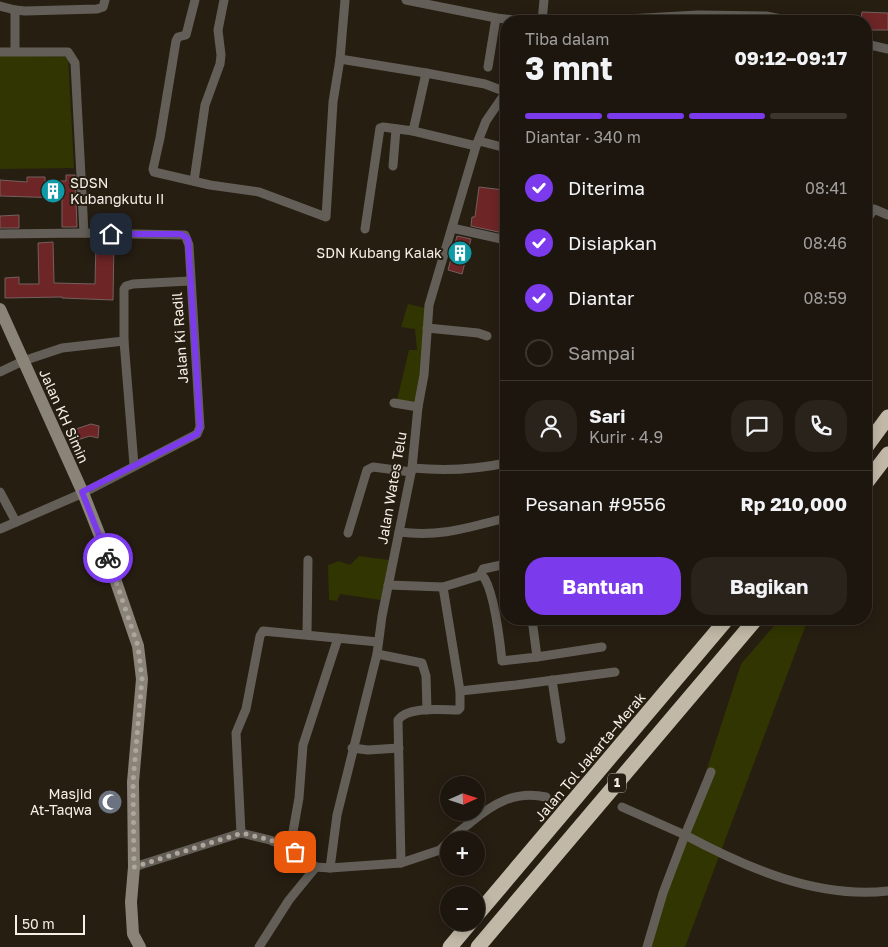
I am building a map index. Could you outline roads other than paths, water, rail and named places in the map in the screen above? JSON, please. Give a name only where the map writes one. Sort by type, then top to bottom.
[{"type":"highway","points":[[872,439],[888,417]]},
{"type":"highway","points":[[872,475],[888,454]]},
{"type":"highway","name":"Jalan Tol Jakarta–Merak","points":[[485,905],[723,625]]},
{"type":"highway","name":"1","points":[[478,947],[751,625]]},
{"type":"highway","points":[[450,947],[463,931]]},
{"type":"street","points":[[0,6],[15,10],[97,10],[103,7],[106,0]]},
{"type":"street","points":[[195,0],[186,35],[178,37],[176,41],[160,138],[153,168],[154,172],[259,192],[326,217],[333,102],[340,59],[344,0]]},
{"type":"street","points":[[194,181],[205,105],[220,64],[221,55],[218,30],[224,0]]},
{"type":"street","points":[[406,0],[500,18]]},
{"type":"street","points":[[543,15],[544,0]]},
{"type":"street","points":[[15,10],[15,52]]},
{"type":"street","points":[[488,67],[496,18]]},
{"type":"street","points":[[872,45],[888,49]]},
{"type":"street","points":[[0,52],[68,52],[76,63],[84,233]]},
{"type":"street","points":[[340,59],[485,84],[500,90]]},
{"type":"street","points":[[413,132],[426,73]]},
{"type":"street","name":"Jalan Wates Telu","points":[[330,868],[337,815],[352,748],[377,654],[388,585],[412,470],[418,407],[424,375],[429,305],[477,143],[486,121],[500,101]]},
{"type":"street","points":[[365,229],[380,128],[396,129],[500,147]]},
{"type":"street","points":[[393,166],[396,129]]},
{"type":"street","points":[[872,212],[874,209],[888,215]]},
{"type":"street","points":[[452,228],[500,239]]},
{"type":"street","name":"Jalan Ki Radil","points":[[0,234],[185,235],[189,244],[200,427],[197,434],[82,492],[0,529]]},
{"type":"street","points":[[134,465],[124,341],[124,289],[126,286],[190,281]]},
{"type":"street","name":"Jalan KH Simin","points":[[0,309],[82,492],[102,541],[138,646],[141,662],[142,702],[133,782],[134,867],[131,921],[133,934],[140,947]]},
{"type":"street","points":[[428,328],[478,333],[487,336]]},
{"type":"street","points":[[0,372],[23,361],[62,348],[124,341]]},
{"type":"street","points":[[394,403],[418,407]]},
{"type":"street","points":[[348,533],[367,470],[373,467],[412,470],[461,470],[500,464]]},
{"type":"street","points":[[0,492],[16,522]]},
{"type":"street","points":[[399,532],[416,534],[451,533],[500,520]]},
{"type":"street","points":[[307,634],[308,560]]},
{"type":"street","points":[[480,575],[483,569],[500,565]]},
{"type":"street","points":[[388,585],[443,587],[480,575],[485,577],[496,618],[502,661],[602,647]]},
{"type":"street","points":[[401,863],[398,720],[407,713],[427,710],[458,710],[460,703],[460,691],[443,587]]},
{"type":"street","points":[[496,618],[500,617]]},
{"type":"street","points":[[533,625],[537,657]]},
{"type":"street","points":[[242,833],[236,733],[246,708],[260,636],[263,630],[378,642]]},
{"type":"street","points":[[290,848],[299,798],[303,745],[338,638]]},
{"type":"street","points":[[377,654],[422,663],[426,676],[427,710]]},
{"type":"street","points":[[460,691],[615,672]]},
{"type":"street","points":[[552,680],[561,739]]},
{"type":"street","points":[[352,748],[368,750],[399,748]]},
{"type":"street","points":[[647,947],[663,893],[712,772]]},
{"type":"street","points":[[460,831],[498,802],[527,794],[546,797]]},
{"type":"street","points":[[622,807],[740,861],[804,884],[837,892],[888,891]]},
{"type":"street","points":[[134,867],[242,833],[270,840],[290,848],[316,867],[330,868],[401,863],[440,850]]},
{"type":"street","points":[[259,947],[289,900],[316,867]]},
{"type":"place","name":"SDSN Kubangkutu II","points":[[53,191]]},
{"type":"place","name":"SDN Kubang Kalak","points":[[460,253]]},
{"type":"place","name":"Masjid At-Taqwa","points":[[110,802]]}]
